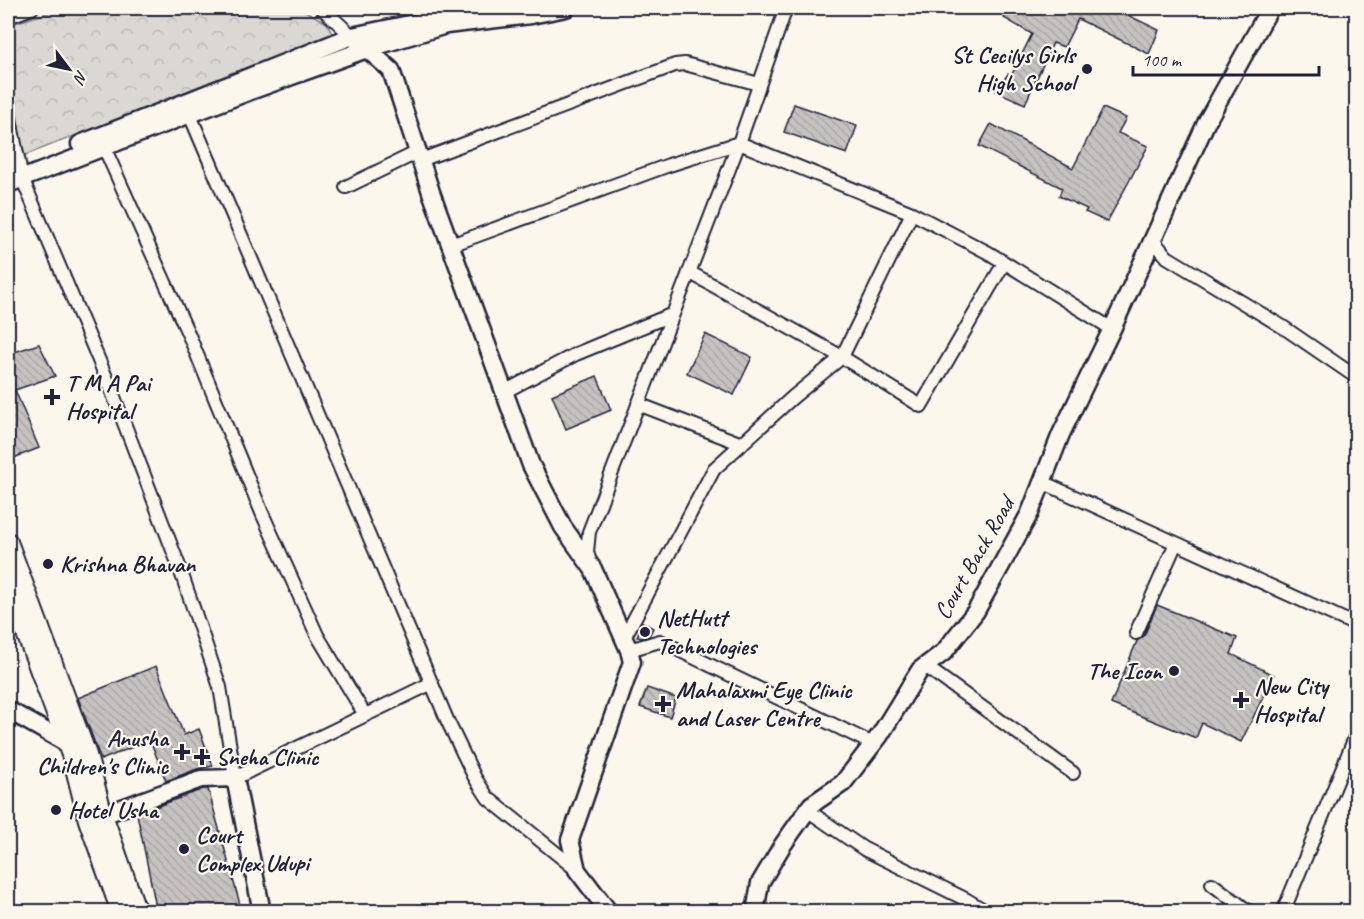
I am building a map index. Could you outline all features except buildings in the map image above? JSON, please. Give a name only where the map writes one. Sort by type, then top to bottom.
[{"type":"main road","points":[[8,542],[87,755],[103,815],[137,912]]},
{"type":"main road","points":[[8,585],[67,743],[88,820],[121,912]]},
{"type":"street","points":[[8,17],[32,8]]},
{"type":"street","points":[[322,8],[391,70],[419,156],[531,465],[563,527],[593,569]]},
{"type":"street","points":[[14,177],[122,126],[352,36],[486,8]]},
{"type":"street","points":[[14,177],[104,147],[367,49],[446,25],[531,15],[567,8]]},
{"type":"street","points":[[577,870],[570,840],[632,662],[587,552],[589,532],[739,143],[786,8]]},
{"type":"street","name":"Court Back Road","points":[[755,912],[760,883],[807,810],[843,783],[873,744],[920,670],[944,652],[976,611],[1030,513],[1061,434],[1112,329],[1207,121],[1270,8]]},
{"type":"street","points":[[346,187],[419,156],[675,65],[685,64],[759,84]]},
{"type":"street","points":[[8,110],[14,177],[111,389],[179,566],[220,687],[234,778],[262,912]]},
{"type":"street","points":[[190,114],[474,778],[488,798],[577,870],[609,912]]},
{"type":"street","points":[[451,245],[658,169],[739,143],[912,213],[1004,263],[1112,329]]},
{"type":"street","points":[[104,147],[191,340],[262,513],[317,635],[365,715]]},
{"type":"street","points":[[626,644],[714,469],[793,397],[842,357],[912,213]]},
{"type":"street","points":[[1152,239],[1167,257],[1279,324],[1356,377]]},
{"type":"street","points":[[689,272],[842,357],[921,406],[1004,263]]},
{"type":"street","points":[[504,392],[576,354],[673,314]]},
{"type":"street","points":[[638,404],[742,444]]},
{"type":"street","points":[[1042,482],[1356,625]]},
{"type":"street","points":[[1136,633],[1176,543]]},
{"type":"street","points":[[626,644],[660,641],[873,744]]},
{"type":"street","points":[[925,666],[1073,773]]},
{"type":"street","points":[[103,815],[201,779],[234,778],[432,683]]},
{"type":"street","points":[[8,710],[87,755]]},
{"type":"street","points":[[1283,912],[1356,735]]},
{"type":"street","points":[[807,810],[864,849],[968,900],[987,912]]},
{"type":"street","points":[[1212,884],[1249,912]]},
{"type":"green space","points":[[64,8],[300,8],[327,23],[333,36],[23,156],[8,50],[8,25]]},
{"type":"place","name":"St Cecilys Girls High School","points":[[1087,69]]},
{"type":"place","name":"T M A Pai Hospital","points":[[52,397]]},
{"type":"place","name":"Krishna Bhavan","points":[[48,564]]},
{"type":"place","name":"NetHutt Technologies","points":[[645,632]]},
{"type":"place","name":"The Icon","points":[[1174,671]]},
{"type":"place","name":"New City Hospital","points":[[1241,700]]},
{"type":"place","name":"Mahalaxmi Eye Clinic and Laser Centre","points":[[663,704]]},
{"type":"place","name":"Anusha Children's Clinic","points":[[182,752]]},
{"type":"place","name":"Sneha Clinic","points":[[202,757]]},
{"type":"place","name":"Hotel Usha","points":[[56,810]]},
{"type":"place","name":"Court Complex Udupi","points":[[184,849]]}]
